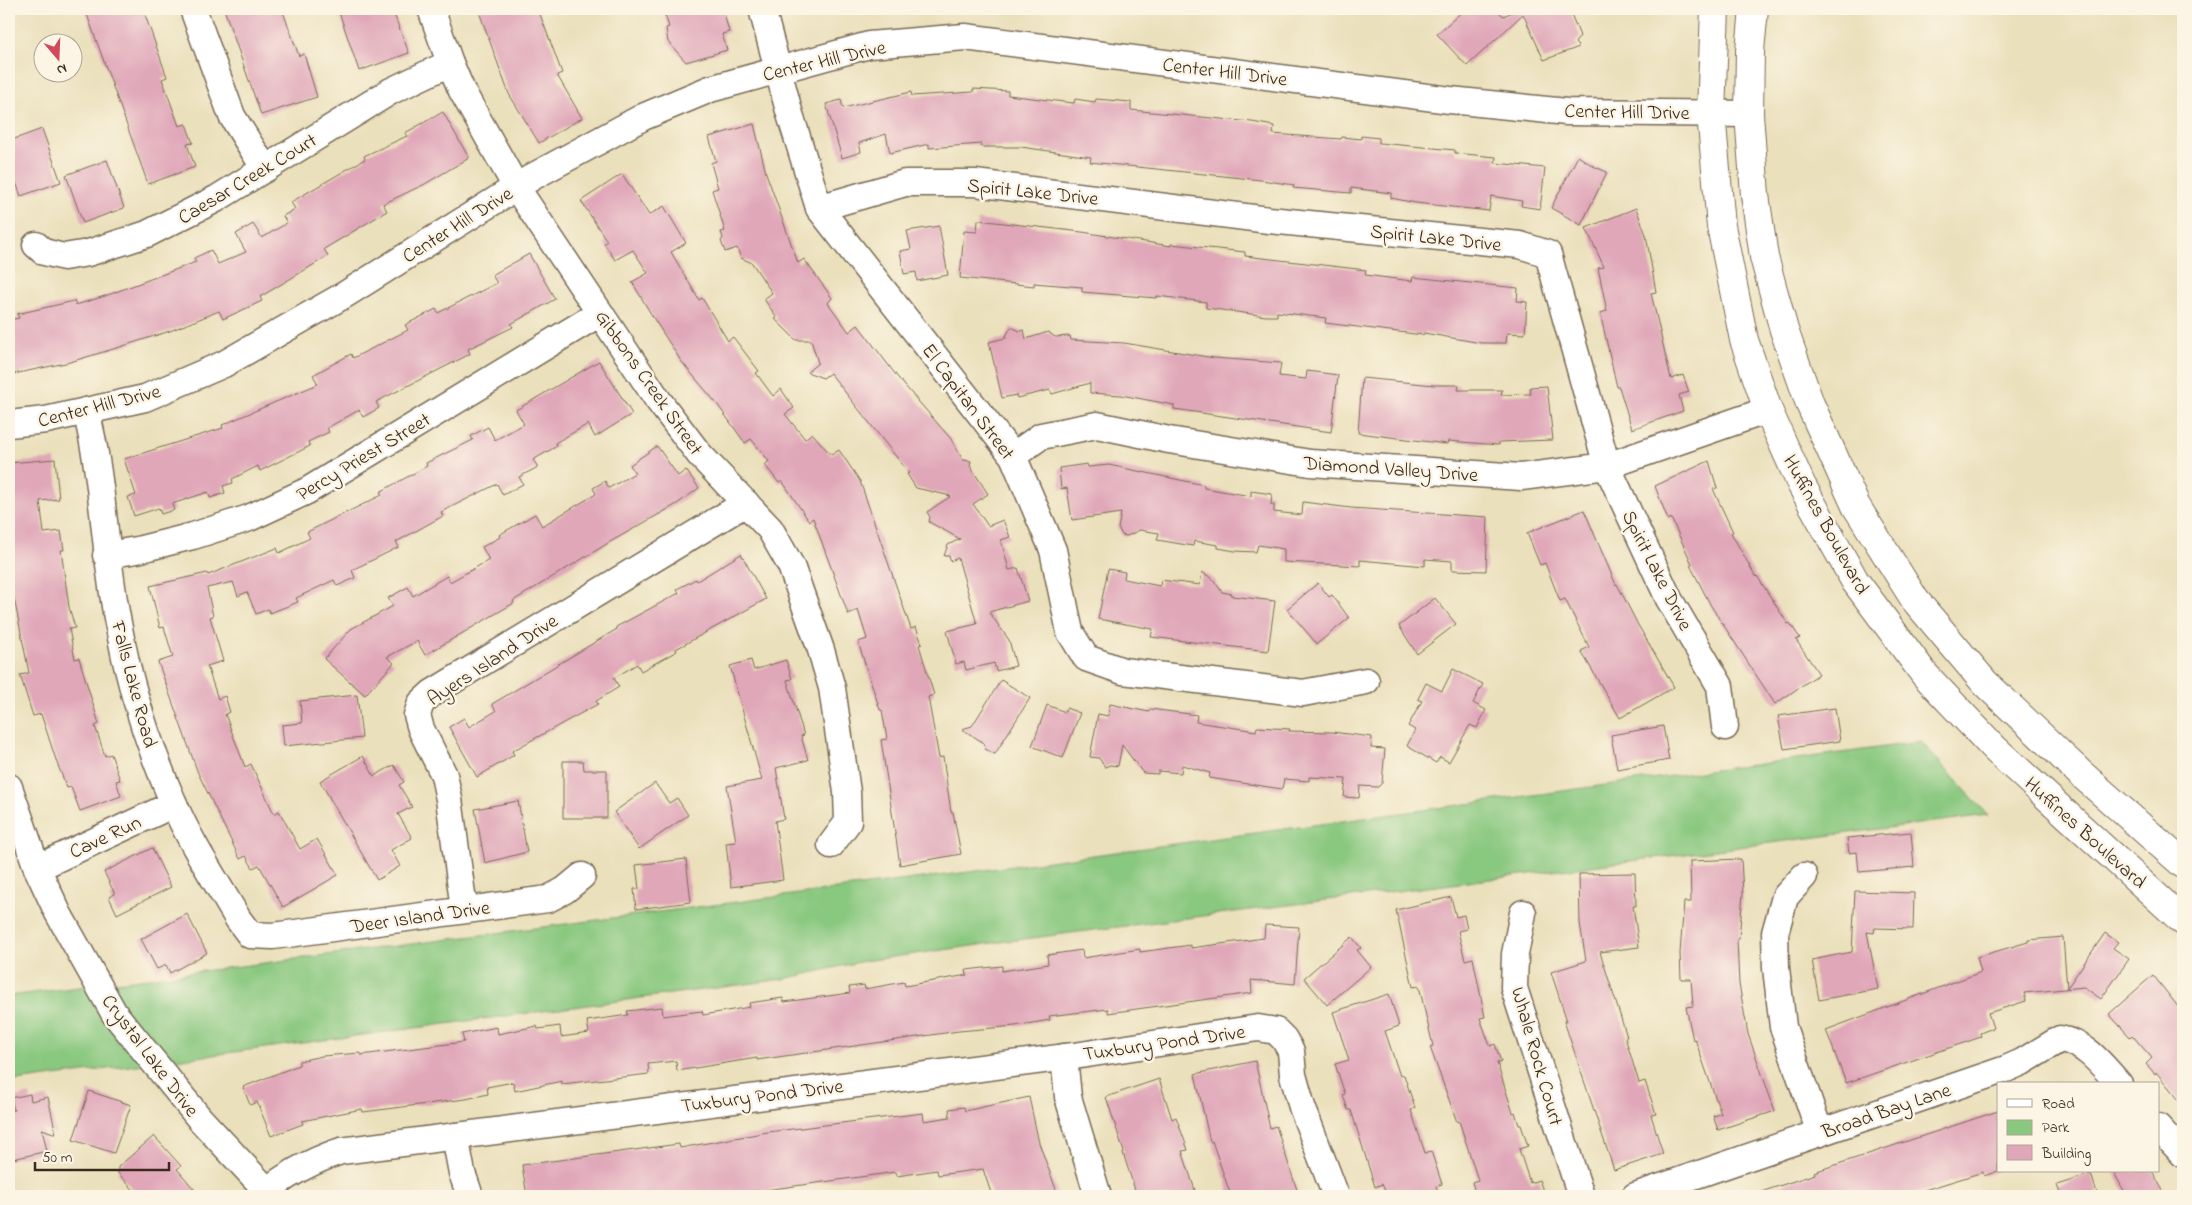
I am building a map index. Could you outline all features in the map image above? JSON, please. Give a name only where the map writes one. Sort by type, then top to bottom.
[{"type":"main road","name":"Huffines Boulevard","points":[[1715,9],[1710,113],[1721,226],[1744,340],[1768,410],[1801,484],[1855,582],[1925,675],[1995,748],[2183,921]]},
{"type":"main road","name":"Huffines Boulevard","points":[[1754,9],[1750,52],[1749,114],[1755,195],[1764,257],[1784,330],[1810,404],[1856,506],[1915,600],[1985,683],[2079,772],[2183,864]]},
{"type":"street","points":[[193,9],[232,116],[265,169]]},
{"type":"street","name":"Gibbons Creek Street","points":[[431,9],[462,91],[516,187],[658,400],[700,454],[770,529],[791,566],[821,650],[832,688],[847,792],[848,822],[831,844]]},
{"type":"street","name":"El Capitan Street","points":[[762,9],[777,69],[819,208],[1013,456],[1053,550],[1070,632],[1086,658],[1123,671],[1303,693],[1366,681]]},
{"type":"street","name":"Center Hill Drive","points":[[9,424],[46,420],[145,398],[224,364],[346,294],[516,187],[643,118],[710,89],[868,45],[965,37],[1450,100],[1558,111],[1749,114]]},
{"type":"street","name":"Caesar Creek Court","points":[[36,245],[44,252],[64,257],[118,245],[182,218],[390,91],[450,63]]},
{"type":"street","name":"Spirit Lake Drive","points":[[819,208],[905,183],[975,183],[1269,220],[1520,245],[1548,254],[1607,466],[1669,599],[1720,686],[1725,727]]},
{"type":"street","name":"Percy Priest Street","points":[[106,555],[137,550],[193,536],[249,518],[307,491],[600,313]]},
{"type":"street","name":"Diamond Valley Drive","points":[[1013,456],[1041,436],[1097,425],[1168,440],[1310,463],[1521,477],[1607,466],[1768,410]]},
{"type":"street","name":"Falls Lake Road","points":[[86,411],[96,449],[106,555],[118,625],[133,688],[155,757],[174,804],[238,919],[250,935]]},
{"type":"street","name":"Ayers Island Drive","points":[[464,909],[444,775],[421,729],[417,715],[421,703],[432,693],[746,503]]},
{"type":"street","name":"Crystal Lake Drive","points":[[9,787],[37,868],[58,913],[114,1013],[200,1119],[266,1194]]},
{"type":"street","name":"Cave Run","points":[[37,868],[174,804]]},
{"type":"street","name":"Deer Island Drive","points":[[250,935],[273,936],[548,899],[565,890],[582,876]]},
{"type":"street","points":[[1804,876],[1786,897],[1775,933],[1776,968],[1783,1027],[1820,1133]]},
{"type":"street","name":"Whale Rock Court","points":[[1523,913],[1515,954],[1514,988],[1581,1196]]},
{"type":"street","name":"Tuxbury Pond Drive","points":[[266,1194],[301,1167],[341,1151],[1064,1057],[1258,1028],[1276,1031],[1284,1039],[1290,1051],[1293,1075],[1302,1107],[1336,1196]]},
{"type":"street","name":"Broad Bay Lane","points":[[1635,1196],[2006,1069],[2022,1062],[2060,1039],[2080,1045],[2094,1056],[2117,1082]]},
{"type":"street","points":[[1064,1057],[1068,1097],[1098,1196]]},
{"type":"street","points":[[2160,1129],[2183,1154]]},
{"type":"street","points":[[455,1136],[462,1173],[470,1196]]},
{"type":"green space","points":[[1921,742],[1988,815],[993,943],[864,961],[784,979],[9,1082],[9,996],[984,870]]},
{"type":"building","points":[[85,9],[143,9],[167,77],[162,79],[179,126],[186,124],[193,143],[187,144],[195,167],[148,184]]},
{"type":"building","points":[[224,9],[282,9],[299,56],[304,54],[317,97],[261,115]]},
{"type":"building","points":[[338,9],[392,9],[409,53],[359,71]]},
{"type":"building","points":[[478,9],[538,9],[562,73],[557,75],[582,118],[539,143],[509,94]]},
{"type":"building","points":[[663,9],[723,9],[729,32],[722,34],[727,50],[686,62],[668,42],[666,28],[669,27]]},
{"type":"building","points":[[1465,9],[1496,9],[1503,16],[1520,9],[1569,9],[1580,36],[1575,43],[1579,47],[1544,60],[1523,14],[1467,66],[1437,34]]},
{"type":"building","points":[[973,89],[1008,91],[1008,95],[1074,103],[1075,99],[1095,102],[1096,99],[1131,102],[1131,110],[1252,122],[1274,126],[1273,134],[1341,139],[1342,137],[1361,139],[1361,136],[1379,138],[1379,143],[1455,150],[1455,153],[1496,157],[1495,163],[1545,168],[1540,209],[1521,206],[1522,201],[1491,196],[1489,211],[1416,203],[1391,198],[1391,193],[1351,188],[1351,193],[1293,188],[1294,185],[1261,180],[1090,162],[1091,157],[1021,147],[981,147],[981,144],[929,148],[929,144],[890,153],[886,134],[859,143],[861,152],[842,158],[826,104],[841,100],[843,108],[911,92],[912,96],[973,92]]},
{"type":"building","points":[[443,112],[469,158],[425,184],[383,204],[387,211],[324,249],[328,256],[260,297],[262,301],[223,319],[219,311],[170,331],[120,347],[70,362],[9,375],[9,320],[19,318],[17,314],[74,301],[76,305],[105,296],[196,262],[194,258],[211,250],[218,264],[246,252],[236,234],[253,224],[262,238],[287,223],[283,216],[295,209],[291,202],[365,159],[364,156],[407,136],[405,133]]},
{"type":"building","points":[[754,124],[766,173],[798,263],[804,259],[832,298],[828,303],[849,332],[858,325],[899,379],[951,439],[963,460],[971,461],[970,466],[988,494],[973,504],[988,526],[1003,520],[1010,537],[1001,540],[1009,570],[1018,568],[1028,601],[989,612],[1009,640],[1016,666],[996,671],[994,663],[966,670],[964,662],[956,664],[947,631],[977,624],[958,558],[951,561],[949,556],[944,556],[948,545],[960,539],[929,522],[930,517],[927,512],[951,496],[916,488],[907,474],[909,473],[830,373],[823,378],[807,372],[818,363],[811,340],[796,340],[775,319],[777,318],[764,299],[772,293],[752,263],[741,258],[737,248],[725,252],[721,241],[723,238],[721,232],[725,231],[712,190],[718,188],[711,163],[716,161],[709,137]]},
{"type":"building","points":[[42,129],[61,182],[21,196],[9,164],[9,141]]},
{"type":"building","points":[[1578,156],[1593,166],[1607,172],[1581,225],[1551,208]]},
{"type":"building","points":[[107,160],[124,208],[83,223],[66,175]]},
{"type":"building","points":[[622,174],[649,215],[664,206],[686,243],[671,252],[699,300],[702,298],[728,341],[733,337],[759,371],[756,373],[773,396],[781,389],[794,408],[785,414],[805,439],[812,433],[831,455],[839,450],[860,481],[911,629],[916,627],[922,644],[919,645],[934,695],[928,697],[939,758],[943,757],[951,812],[953,812],[961,854],[900,865],[881,740],[887,739],[882,710],[880,710],[858,642],[867,639],[858,610],[848,614],[813,518],[809,521],[782,481],[779,483],[765,465],[769,461],[751,439],[745,443],[717,404],[681,361],[654,319],[632,282],[648,273],[633,250],[615,260],[604,243],[607,241],[581,201]]},
{"type":"building","points":[[1636,208],[1646,235],[1656,292],[1651,293],[1671,379],[1683,375],[1689,392],[1679,395],[1683,411],[1632,429],[1619,387],[1617,387],[1600,313],[1607,311],[1598,268],[1604,267],[1586,228]]},
{"type":"building","points":[[978,220],[1082,232],[1171,246],[1171,244],[1245,252],[1245,256],[1366,270],[1365,275],[1412,281],[1413,277],[1518,288],[1517,301],[1527,302],[1525,334],[1507,333],[1506,343],[1481,343],[1424,333],[1423,335],[1325,323],[1326,318],[1277,312],[1277,316],[1266,316],[1206,308],[1206,302],[1157,296],[1156,298],[1082,292],[1082,287],[1034,283],[1034,286],[960,278],[964,231],[977,232]]},
{"type":"building","points":[[939,226],[948,275],[917,281],[916,272],[904,274],[900,251],[911,249],[907,231]]},
{"type":"building","points":[[529,254],[555,299],[511,324],[513,327],[468,349],[470,354],[376,402],[379,408],[363,417],[359,410],[327,428],[329,432],[308,442],[310,446],[260,471],[258,466],[232,479],[233,483],[223,486],[225,493],[210,498],[208,492],[172,504],[174,510],[161,514],[159,508],[134,516],[128,497],[136,495],[124,459],[223,428],[222,425],[318,384],[313,375],[351,354],[353,358],[408,330],[405,325],[436,309],[438,313],[497,283],[492,275]]},
{"type":"building","points":[[1011,327],[1020,331],[1024,330],[1026,339],[1048,332],[1055,337],[1070,336],[1071,340],[1124,343],[1214,358],[1281,363],[1279,376],[1306,379],[1307,371],[1338,375],[1331,432],[1174,409],[1174,405],[1121,395],[1090,393],[1090,383],[1052,394],[1050,390],[1017,398],[1016,395],[1002,398],[989,342],[1005,338]]},
{"type":"building","points":[[599,361],[632,414],[595,437],[588,424],[555,443],[557,446],[533,460],[538,467],[519,477],[523,484],[503,495],[497,484],[441,512],[443,516],[396,542],[399,547],[352,570],[355,578],[337,586],[334,580],[296,598],[298,602],[270,613],[268,609],[256,614],[247,592],[238,596],[233,582],[207,588],[213,616],[210,617],[223,661],[207,666],[218,699],[225,696],[230,712],[225,714],[245,767],[251,764],[274,814],[279,811],[300,849],[317,839],[338,875],[283,907],[259,865],[253,868],[246,856],[240,859],[198,773],[158,662],[173,657],[164,627],[160,628],[150,586],[207,573],[208,575],[277,548],[279,553],[310,538],[307,532],[382,495],[380,492],[427,466],[426,463],[473,440],[471,436],[488,427],[495,440],[524,424],[516,410]]},
{"type":"building","points":[[1362,378],[1434,385],[1459,385],[1458,390],[1502,390],[1501,395],[1531,394],[1530,387],[1547,386],[1553,440],[1499,442],[1499,445],[1448,441],[1447,444],[1358,433]]},
{"type":"building","points":[[657,446],[678,476],[686,470],[699,488],[677,504],[610,542],[513,601],[514,603],[425,655],[417,641],[387,657],[394,663],[365,695],[324,659],[351,629],[393,606],[388,598],[408,587],[413,596],[447,576],[450,582],[489,560],[482,547],[500,537],[499,535],[535,514],[542,526],[596,494],[593,488],[605,481],[609,488],[635,473],[630,465]]},
{"type":"building","points":[[55,459],[59,499],[40,501],[44,533],[61,531],[64,550],[61,550],[69,607],[75,628],[69,629],[75,659],[79,658],[99,724],[95,726],[105,756],[111,754],[120,780],[116,781],[121,796],[80,811],[71,787],[67,788],[41,714],[33,716],[20,675],[29,673],[9,573],[9,463]]},
{"type":"building","points":[[1709,461],[1717,488],[1713,489],[1733,532],[1731,533],[1756,577],[1788,624],[1790,623],[1800,638],[1796,640],[1819,674],[1775,704],[1711,606],[1690,565],[1692,564],[1671,518],[1668,520],[1655,486]]},
{"type":"building","points":[[1087,464],[1088,467],[1109,465],[1204,485],[1204,488],[1251,496],[1251,491],[1272,494],[1271,505],[1274,505],[1274,512],[1302,515],[1303,502],[1351,508],[1488,517],[1486,571],[1452,570],[1452,561],[1425,559],[1425,566],[1360,560],[1360,566],[1284,562],[1284,549],[1258,545],[1256,552],[1235,551],[1218,548],[1218,545],[1194,541],[1193,546],[1157,540],[1159,533],[1140,530],[1127,536],[1122,535],[1118,528],[1121,513],[1072,520],[1067,488],[1061,489],[1059,468]]},
{"type":"building","points":[[1584,510],[1616,585],[1674,687],[1620,718],[1581,651],[1589,647],[1565,599],[1560,601],[1545,563],[1540,565],[1527,533]]},
{"type":"building","points":[[741,554],[766,599],[676,649],[677,651],[641,671],[637,664],[614,678],[619,687],[596,701],[598,704],[512,751],[514,755],[477,777],[449,727],[464,718],[469,727],[496,711],[492,704],[617,629],[616,627],[679,593],[677,589],[696,579],[697,581]]},
{"type":"building","points":[[1108,569],[1125,572],[1124,579],[1160,586],[1161,580],[1200,585],[1202,572],[1213,579],[1222,592],[1232,594],[1232,596],[1275,601],[1268,651],[1151,637],[1153,629],[1098,619]]},
{"type":"building","points":[[1318,583],[1329,597],[1332,595],[1349,618],[1317,644],[1287,609]]},
{"type":"building","points":[[1435,598],[1456,624],[1417,654],[1399,626]]},
{"type":"building","points":[[751,660],[754,670],[786,660],[792,679],[787,680],[804,735],[801,736],[808,760],[776,768],[784,819],[775,821],[783,880],[731,887],[726,843],[736,842],[727,786],[762,780],[730,666]]},
{"type":"building","points":[[1453,669],[1483,684],[1473,703],[1486,710],[1477,728],[1470,725],[1449,762],[1440,757],[1436,763],[1407,746],[1415,730],[1408,726],[1422,701],[1418,699],[1426,683],[1442,691]]},
{"type":"building","points":[[1001,680],[1030,698],[995,754],[985,749],[984,743],[962,729],[972,726]]},
{"type":"building","points":[[357,695],[362,738],[284,746],[282,725],[302,723],[300,701]]},
{"type":"building","points":[[1110,704],[1149,712],[1150,709],[1197,715],[1196,722],[1256,731],[1257,727],[1290,729],[1289,731],[1332,732],[1372,737],[1371,748],[1385,749],[1382,783],[1378,787],[1360,786],[1359,798],[1344,797],[1346,779],[1309,777],[1309,781],[1284,779],[1282,789],[1209,778],[1210,773],[1182,765],[1181,773],[1158,771],[1158,774],[1143,773],[1122,745],[1118,766],[1110,765],[1105,767],[1099,758],[1090,757],[1098,714],[1108,716]]},
{"type":"building","points":[[1047,705],[1065,712],[1066,708],[1080,713],[1063,758],[1032,746]]},
{"type":"building","points":[[1835,708],[1840,741],[1784,749],[1778,716]]},
{"type":"building","points":[[1663,726],[1669,760],[1617,769],[1611,735]]},
{"type":"building","points":[[363,756],[374,776],[394,765],[404,782],[399,785],[412,807],[398,814],[412,838],[391,850],[400,866],[377,880],[320,781]]},
{"type":"building","points":[[563,761],[583,761],[584,770],[607,770],[607,818],[563,818]]},
{"type":"building","points":[[655,783],[669,803],[677,798],[688,815],[639,849],[614,812]]},
{"type":"building","points":[[518,801],[527,852],[485,863],[475,809]]},
{"type":"building","points":[[1911,832],[1914,867],[1859,872],[1857,852],[1849,853],[1847,838]]},
{"type":"building","points":[[152,848],[171,887],[117,914],[109,897],[115,894],[104,872]]},
{"type":"building","points":[[686,859],[691,902],[636,909],[634,889],[639,889],[636,865]]},
{"type":"building","points":[[1741,859],[1743,894],[1739,939],[1737,939],[1739,984],[1748,1034],[1775,1111],[1718,1130],[1713,1116],[1721,1114],[1695,1039],[1693,1040],[1686,1007],[1693,1006],[1691,979],[1681,979],[1680,953],[1684,902],[1691,902],[1690,861]]},
{"type":"building","points":[[1635,873],[1636,906],[1633,906],[1639,947],[1600,952],[1627,1037],[1625,1037],[1639,1083],[1645,1081],[1656,1114],[1651,1115],[1663,1154],[1614,1170],[1564,1021],[1567,1021],[1551,972],[1586,961],[1580,923],[1579,874]]},
{"type":"building","points":[[1855,891],[1914,893],[1913,929],[1875,928],[1874,933],[1867,932],[1878,989],[1819,1000],[1812,960],[1852,952]]},
{"type":"building","points":[[1451,897],[1456,917],[1464,915],[1467,929],[1458,931],[1465,960],[1473,958],[1485,1017],[1480,1018],[1490,1046],[1495,1044],[1501,1062],[1497,1063],[1513,1113],[1515,1112],[1519,1125],[1521,1125],[1528,1146],[1519,1149],[1530,1183],[1539,1180],[1545,1196],[1476,1196],[1472,1182],[1478,1180],[1459,1121],[1457,1122],[1430,1047],[1433,1046],[1419,986],[1413,987],[1396,910]]},
{"type":"building","points":[[187,914],[207,953],[170,973],[166,965],[157,969],[141,939]]},
{"type":"building","points":[[1265,925],[1299,927],[1295,984],[1251,980],[1252,993],[1108,1013],[1108,1009],[1049,1016],[1050,1020],[1015,1026],[959,1031],[757,1060],[757,1058],[677,1071],[676,1061],[648,1064],[649,1074],[562,1084],[562,1081],[515,1091],[513,1082],[487,1087],[488,1094],[466,1099],[363,1112],[362,1109],[302,1121],[303,1124],[271,1136],[257,1102],[250,1105],[243,1087],[299,1065],[299,1061],[322,1056],[361,1053],[361,1055],[464,1042],[462,1034],[497,1027],[498,1034],[537,1026],[538,1029],[560,1026],[561,1037],[589,1033],[587,1021],[628,1015],[627,1011],[662,1007],[663,1016],[702,1011],[703,1015],[750,1007],[749,1003],[783,998],[784,1002],[850,993],[849,987],[864,985],[865,989],[904,982],[905,986],[967,975],[966,970],[1002,966],[1002,971],[1048,964],[1047,955],[1082,950],[1083,958],[1140,949],[1140,952],[1191,945],[1191,948],[1264,938]]},
{"type":"building","points":[[2105,933],[2118,942],[2113,948],[2129,959],[2101,999],[2084,987],[2024,993],[2026,1001],[1988,1013],[1993,1028],[1980,1033],[1981,1037],[1846,1083],[1826,1030],[1981,972],[1977,957],[2028,942],[2028,940],[2063,937],[2067,988]]},
{"type":"building","points":[[1352,937],[1361,948],[1357,950],[1371,967],[1327,1005],[1304,978]]},
{"type":"building","points":[[2153,975],[2183,1013],[2183,1105],[2156,1072],[2155,1074],[2146,1064],[2152,1058],[2132,1035],[2130,1037],[2109,1014]]},
{"type":"building","points":[[1389,994],[1399,1026],[1385,1031],[1400,1076],[1404,1075],[1415,1108],[1411,1110],[1425,1153],[1431,1151],[1442,1184],[1436,1186],[1440,1196],[1387,1196],[1382,1184],[1375,1187],[1351,1110],[1348,1110],[1343,1095],[1345,1094],[1335,1064],[1349,1060],[1333,1012]]},
{"type":"building","points":[[1255,1061],[1270,1128],[1276,1126],[1299,1196],[1231,1196],[1212,1141],[1210,1142],[1195,1074]]},
{"type":"building","points":[[1159,1079],[1172,1119],[1176,1117],[1188,1150],[1182,1151],[1197,1196],[1137,1196],[1123,1153],[1106,1097]]},
{"type":"building","points":[[89,1091],[131,1105],[114,1153],[73,1140]]},
{"type":"building","points":[[30,1094],[31,1101],[48,1097],[56,1134],[42,1129],[47,1151],[9,1160],[9,1111],[14,1110],[11,1098]]},
{"type":"building","points":[[1029,1097],[1039,1143],[1057,1192],[1046,1196],[992,1196],[983,1169],[938,1175],[937,1170],[897,1176],[896,1172],[722,1196],[527,1196],[522,1165],[679,1144],[680,1148],[768,1132],[923,1113],[924,1121],[950,1117],[949,1109],[964,1107],[965,1111]]},
{"type":"building","points":[[1997,1111],[1997,1171],[1984,1176],[1983,1172],[1905,1196],[1756,1196],[1755,1194],[1815,1174],[1814,1172]]},
{"type":"building","points":[[154,1136],[181,1166],[177,1169],[200,1196],[139,1196],[118,1173],[118,1167]]},
{"type":"building","points":[[2114,1172],[2153,1172],[2166,1196],[2127,1196]]},
{"type":"building","points":[[2091,1174],[2098,1196],[2061,1196],[2057,1185]]}]
